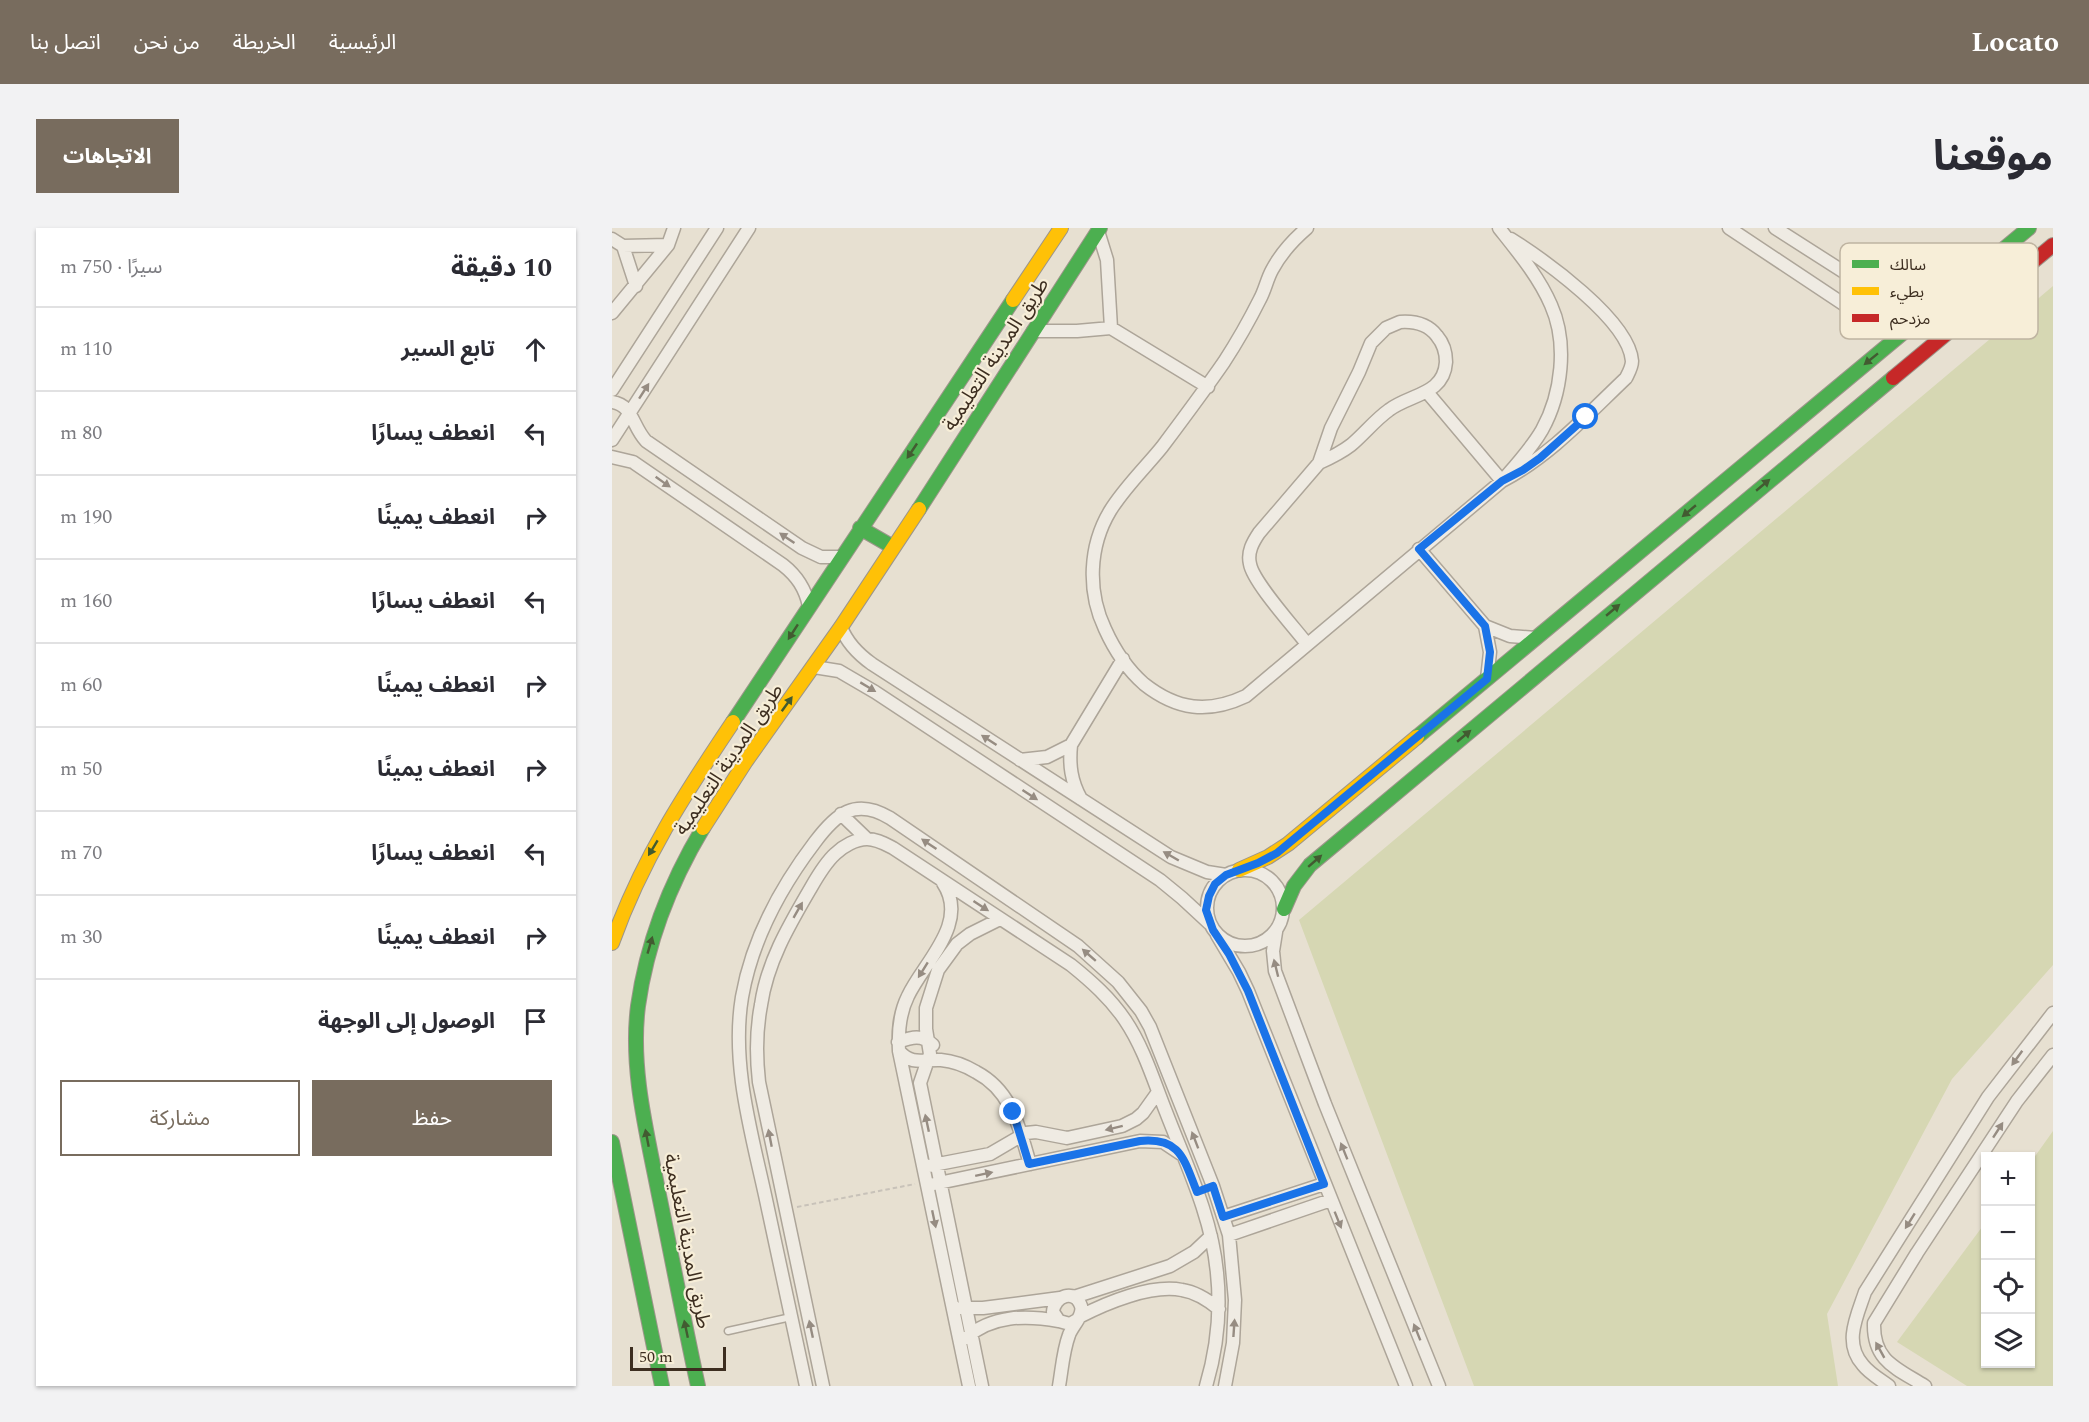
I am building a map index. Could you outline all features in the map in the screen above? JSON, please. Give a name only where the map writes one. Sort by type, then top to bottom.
[{"type":"street","points":[[612,313],[668,245],[674,228]]},
{"type":"street","points":[[612,390],[717,228]]},
{"type":"street","points":[[612,440],[749,228]]},
{"type":"street","name":"طريق المدينة التعليمية","points":[[612,943],[633,884],[688,790],[840,557],[1061,228]]},
{"type":"street","points":[[1307,228],[1285,249],[1234,346],[1208,387],[1110,511],[1096,545],[1093,564],[1095,601],[1104,628],[1139,680],[1167,699],[1182,705],[1198,708],[1215,707],[1246,696],[1502,481],[1525,455],[1543,429],[1555,400],[1561,368],[1560,336],[1552,306],[1536,277],[1501,230]]},
{"type":"street","points":[[1729,228],[1840,302]]},
{"type":"street","points":[[1776,228],[1840,269]]},
{"type":"street","points":[[2011,243],[2029,228]]},
{"type":"street","points":[[1099,229],[1107,260],[1111,328]]},
{"type":"street","name":"طريق المدينة التعليمية","points":[[698,1386],[641,1100],[636,1040],[642,980],[657,921],[668,893],[691,848],[727,789],[841,627],[1099,229]]},
{"type":"street","points":[[1501,230],[1557,272],[1607,315],[1623,336],[1632,360],[1631,369],[1626,378],[1586,417],[1540,458],[1502,481]]},
{"type":"street","points":[[612,239],[623,246],[668,245]]},
{"type":"street","points":[[2038,257],[2053,245]]},
{"type":"street","points":[[623,246],[636,286]]},
{"type":"street","points":[[1307,644],[1259,582],[1250,563],[1249,553],[1252,543],[1319,464],[1350,446],[1397,405],[1427,392],[1439,381],[1445,366],[1444,349],[1441,341],[1430,329],[1415,322],[1400,322],[1386,328],[1371,343],[1331,428],[1319,464]]},
{"type":"street","points":[[1033,331],[1111,328],[1208,387]]},
{"type":"street","points":[[1209,923],[1206,910],[1215,884],[1226,875],[1277,853],[1896,339]]},
{"type":"street","points":[[1217,935],[1229,944],[1240,947],[1263,943],[1281,923],[1288,892],[1310,865],[1939,339]]},
{"type":"street","points":[[1427,392],[1502,481]]},
{"type":"street","points":[[612,402],[623,405],[630,412],[640,434],[654,447],[808,552],[821,557],[840,557]]},
{"type":"street","points":[[612,457],[633,462],[783,565],[797,577],[803,586],[810,606]]},
{"type":"street","points":[[860,528],[893,547]]},
{"type":"street","points":[[1419,549],[1485,626],[1510,636],[1536,638]]},
{"type":"street","points":[[1485,626],[1490,652],[1487,679]]},
{"type":"street","points":[[841,627],[845,637],[864,658],[1082,800],[1171,857],[1207,872],[1226,875]]},
{"type":"street","points":[[1082,800],[1072,779],[1071,745],[1123,659]]},
{"type":"street","points":[[814,667],[839,671],[875,692],[1160,880],[1209,923],[1248,991],[1406,1386]]},
{"type":"street","points":[[1020,760],[1047,757],[1071,745]]},
{"type":"street","points":[[806,1386],[748,1111],[739,1055],[739,1027],[748,971],[766,922],[812,846],[832,820],[841,814],[861,808],[881,813],[1078,946],[1105,969],[1130,996],[1150,1027],[1213,1186],[1229,1235],[1235,1310],[1233,1343],[1225,1386]]},
{"type":"street","points":[[841,814],[867,839]]},
{"type":"street","points":[[823,1386],[759,1082],[756,1056],[761,1004],[767,978],[785,932],[835,854],[844,846],[867,839],[878,840],[893,848],[1071,965],[1095,984],[1126,1022],[1138,1043],[1158,1092],[1197,1192],[1211,1236],[1217,1273],[1219,1309],[1215,1349],[1206,1386]]},
{"type":"street","points":[[1239,870],[1252,870],[1270,880],[1281,895],[1284,909]]},
{"type":"street","points":[[941,880],[951,897],[952,917],[937,949],[909,994],[900,1020],[899,1046],[923,1167],[931,1184],[966,1308],[982,1386]]},
{"type":"street","points":[[969,1386],[931,1184],[936,1164],[920,1079],[928,1060],[926,1008],[938,970],[952,951],[970,934],[1000,919]]},
{"type":"street","points":[[766,922],[785,932]]},
{"type":"street","points":[[1275,932],[1273,951],[1275,971],[1325,1104],[1439,1386]]},
{"type":"street","points":[[1095,984],[1105,969]]},
{"type":"street","points":[[1889,1386],[1863,1366],[1853,1346],[1854,1324],[1865,1292],[1988,1097],[2053,1012]]},
{"type":"street","points":[[899,1046],[918,1037],[929,1041],[955,1063]]},
{"type":"street","points":[[899,1046],[910,1060],[920,1062],[942,1060],[955,1063],[978,1073],[996,1085],[1009,1102],[1029,1164]]},
{"type":"street","points":[[1924,1386],[1890,1364],[1881,1355],[1874,1336],[1874,1323],[2017,1101],[2053,1055]]},
{"type":"street","points":[[923,1167],[990,1154],[1021,1135],[1036,1132],[1067,1138],[1122,1126],[1143,1113],[1158,1092]]},
{"type":"street","points":[[931,1184],[1148,1140],[1170,1145],[1182,1154]]},
{"type":"street","points":[[612,1142],[662,1386]]},
{"type":"street","points":[[1223,1217],[1324,1184]]},
{"type":"street","points":[[1197,1192],[1213,1186]]},
{"type":"street","points":[[1229,1235],[1330,1200]]},
{"type":"street","points":[[953,1307],[966,1308],[1065,1296],[1074,1297],[1170,1266],[1194,1252],[1211,1236]]},
{"type":"street","points":[[782,1273],[799,1270]]},
{"type":"street","points":[[960,1343],[988,1324],[1005,1319],[1023,1316],[1070,1324],[1078,1318],[1120,1300],[1145,1292],[1171,1288],[1197,1294],[1219,1309]]},
{"type":"street","points":[[1059,1386],[1066,1344],[1081,1308],[1074,1297]]},
{"type":"street","points":[[1059,1321],[1055,1317],[1054,1306],[1060,1298]]},
{"type":"lane","points":[[728,1331],[791,1317]]},
{"type":"path","points":[[785,1209],[931,1184]]},
{"type":"green space","points":[[2053,286],[2053,965],[1952,1079],[1827,1314],[1838,1386],[1474,1386],[1299,920],[1990,339],[2038,339],[2038,299]]},
{"type":"green space","points":[[2053,1131],[2053,1386],[1967,1386],[1897,1342],[1981,1228],[1981,1368],[2035,1368],[2035,1156]]},
{"type":"traffic: fast","points":[[919,509],[1100,228]]},
{"type":"traffic: fast","points":[[2011,243],[2029,228]]},
{"type":"traffic: fast","points":[[733,722],[1013,300]]},
{"type":"traffic: fast","points":[[1417,737],[1896,339]]},
{"type":"traffic: fast","points":[[1284,909],[1294,886],[1310,865],[1893,378]]},
{"type":"traffic: fast","points":[[860,528],[893,547]]},
{"type":"traffic: fast","points":[[698,1386],[645,1125],[638,1077],[636,1030],[642,982],[654,936],[670,892],[703,828]]},
{"type":"traffic: fast","points":[[612,1142],[662,1386]]},
{"type":"traffic: slow","points":[[1013,300],[1061,228]]},
{"type":"traffic: slow","points":[[703,828],[746,761],[841,627],[919,509]]},
{"type":"traffic: slow","points":[[612,943],[637,883],[665,828],[733,722]]},
{"type":"traffic: slow","points":[[1239,870],[1268,857],[1288,844],[1417,737]]},
{"type":"traffic: jam","points":[[2038,257],[2053,245]]},
{"type":"traffic: jam","points":[[1893,378],[1940,339]]},
{"type":"route","points":[[1013,1112],[1029,1164],[1140,1141],[1163,1142],[1170,1145],[1182,1154],[1197,1192],[1213,1186],[1223,1217],[1324,1184],[1248,991],[1229,954],[1209,923],[1206,910],[1209,896],[1215,884],[1226,875],[1277,853],[1487,679],[1490,643],[1485,626],[1419,549],[1502,481],[1540,458],[1586,417]]}]
